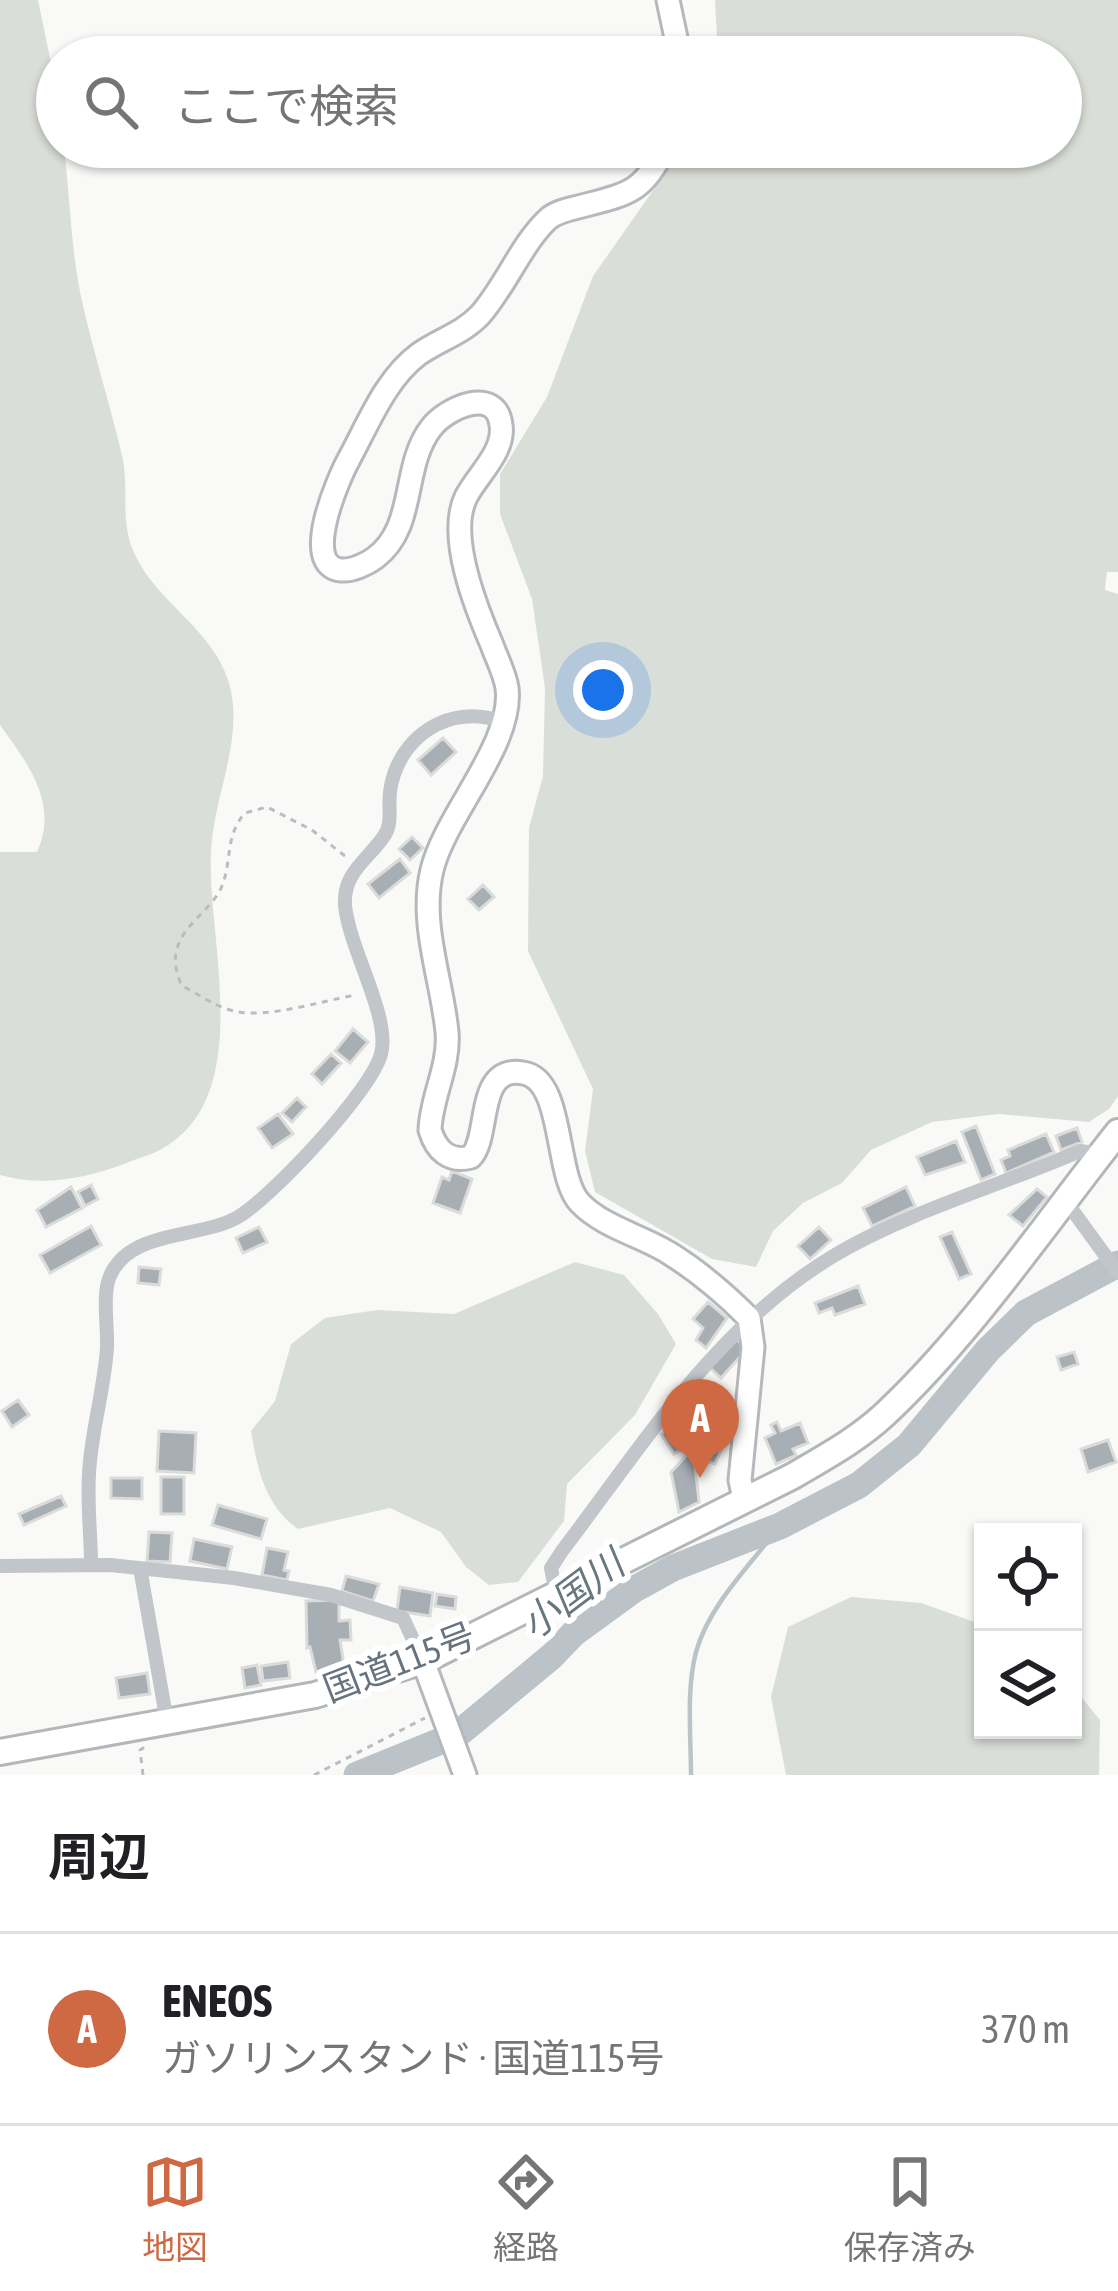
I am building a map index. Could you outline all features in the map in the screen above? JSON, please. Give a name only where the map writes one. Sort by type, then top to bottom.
[{"type":"highway","name":"国道115号","points":[[0,1752],[314,1695],[423,1661],[830,1454],[882,1417],[935,1362],[1118,1132]]},
{"type":"main road","points":[[668,0],[676,36]]},
{"type":"main road","points":[[654,168],[638,189],[549,218],[469,326],[417,356],[400,373],[337,481],[325,522],[323,554],[326,564],[338,570],[374,559],[393,540],[403,518],[421,443],[434,423],[467,403],[488,405],[497,413],[502,433],[464,499],[460,518],[462,552],[478,611],[507,688],[502,722],[478,779],[446,832],[430,877],[431,932],[447,1036],[445,1062],[430,1112],[433,1141],[447,1156],[471,1157],[484,1139],[486,1097],[495,1083],[522,1072],[536,1079],[558,1126],[565,1174],[580,1203],[670,1253],[748,1318],[752,1347],[740,1480],[744,1499]]},
{"type":"main road","points":[[423,1661],[465,1775]]},
{"type":"street","points":[[91,1565],[89,1473],[104,1383],[109,1276],[134,1250],[236,1218],[281,1181],[378,1064],[382,1025],[355,953],[344,899],[356,867],[385,835],[397,763],[416,738],[443,720],[461,715],[502,722]]},
{"type":"street","points":[[556,1594],[551,1568],[562,1551],[695,1376],[748,1318],[851,1246],[1080,1150],[1100,1154]]},
{"type":"street","points":[[1065,1199],[1118,1273]]},
{"type":"street","points":[[0,1566],[140,1568],[280,1586],[390,1611],[408,1623],[423,1661]]},
{"type":"street","points":[[140,1568],[167,1722]]},
{"type":"path","points":[[356,867],[312,830],[267,806],[254,808],[235,824],[222,886],[182,937],[175,953],[176,968],[182,986],[241,1013],[261,1014],[370,993]]},
{"type":"path","points":[[314,1775],[442,1709]]},
{"type":"path","points":[[143,1775],[140,1750],[166,1734],[167,1722]]},
{"type":"shaded area","points":[[0,0],[38,0],[45,36],[36,36],[36,168],[66,168],[78,282],[123,460],[130,542],[151,580],[221,663],[233,704],[231,746],[211,853],[220,1016],[218,1058],[208,1095],[189,1127],[158,1151],[62,1180],[0,1175],[0,852],[37,852],[44,817],[37,785],[0,725]]},
{"type":"shaded area","points":[[715,0],[1118,0],[1118,572],[1107,572],[1105,590],[1118,594],[1118,1096],[1109,1109],[1089,1122],[998,1114],[932,1122],[871,1150],[842,1183],[803,1203],[773,1231],[756,1267],[712,1259],[595,1192],[585,1151],[593,1089],[528,951],[529,828],[543,776],[545,688],[532,599],[500,514],[500,474],[547,397],[593,276],[668,168],[1082,168],[1082,36],[717,36]]},
{"type":"shaded area","points":[[575,1262],[624,1275],[658,1314],[676,1344],[635,1415],[567,1484],[564,1521],[518,1582],[489,1585],[466,1567],[441,1532],[390,1508],[298,1529],[287,1520],[270,1498],[251,1431],[275,1401],[291,1344],[325,1318],[377,1310],[454,1314]]},
{"type":"shaded area","points":[[851,1597],[921,1603],[974,1622],[974,1739],[1082,1739],[1082,1698],[1100,1720],[1099,1775],[786,1775],[771,1697],[788,1627]]},
{"type":"building","points":[[443,738],[456,752],[431,775],[418,760]]},
{"type":"building","points":[[412,837],[423,848],[410,860],[399,849]]},
{"type":"building","points":[[400,859],[410,873],[379,898],[368,884]]},
{"type":"building","points":[[483,885],[494,897],[479,910],[468,899]]},
{"type":"building","points":[[353,1029],[368,1042],[350,1063],[335,1051]]},
{"type":"building","points":[[331,1054],[341,1063],[322,1084],[312,1074]]},
{"type":"building","points":[[297,1098],[306,1107],[292,1122],[282,1113]]},
{"type":"building","points":[[278,1114],[293,1134],[272,1148],[258,1128]]},
{"type":"building","points":[[976,1126],[995,1174],[981,1180],[962,1132]]},
{"type":"building","points":[[1077,1128],[1082,1142],[1061,1150],[1056,1136]]},
{"type":"building","points":[[1046,1134],[1054,1152],[1006,1173],[1001,1160],[1010,1156],[1008,1150]]},
{"type":"building","points":[[956,1141],[965,1162],[925,1175],[917,1157]]},
{"type":"building","points":[[452,1171],[472,1179],[460,1213],[433,1203],[442,1177],[449,1180]]},
{"type":"building","points":[[91,1185],[98,1199],[85,1206],[78,1192]]},
{"type":"building","points":[[71,1187],[82,1208],[46,1227],[37,1210]]},
{"type":"building","points":[[906,1187],[915,1206],[872,1226],[863,1208]]},
{"type":"building","points":[[1037,1189],[1047,1197],[1023,1226],[1009,1215]]},
{"type":"building","points":[[91,1226],[101,1245],[50,1273],[40,1255]]},
{"type":"building","points":[[259,1227],[267,1242],[243,1253],[236,1238]]},
{"type":"building","points":[[819,1227],[831,1240],[810,1259],[798,1246]]},
{"type":"building","points":[[952,1232],[971,1274],[959,1279],[940,1237]]},
{"type":"building","points":[[139,1267],[161,1269],[159,1285],[138,1283]]},
{"type":"building","points":[[858,1286],[865,1304],[835,1315],[832,1308],[819,1313],[815,1303]]},
{"type":"building","points":[[708,1302],[727,1318],[706,1348],[696,1340],[703,1328],[693,1319]]},
{"type":"building","points":[[735,1338],[747,1349],[721,1378],[709,1367]]},
{"type":"building","points":[[1074,1352],[1078,1364],[1061,1370],[1057,1357]]},
{"type":"building","points":[[694,1389],[708,1401],[691,1421],[677,1410]]},
{"type":"building","points":[[18,1400],[29,1415],[12,1427],[2,1411]]},
{"type":"building","points":[[777,1422],[781,1431],[800,1423],[808,1443],[776,1464],[765,1438],[775,1433],[771,1425]]},
{"type":"building","points":[[671,1428],[684,1448],[674,1454],[661,1434]]},
{"type":"building","points":[[159,1431],[196,1433],[194,1473],[157,1471]]},
{"type":"building","points":[[707,1434],[724,1444],[715,1464],[705,1461],[695,1466],[699,1502],[679,1512],[671,1472]]},
{"type":"building","points":[[1108,1440],[1116,1462],[1088,1472],[1081,1449]]},
{"type":"building","points":[[161,1477],[184,1477],[184,1514],[161,1514]]},
{"type":"building","points":[[111,1478],[142,1478],[142,1499],[111,1498]]},
{"type":"building","points":[[61,1496],[66,1506],[24,1525],[19,1514]]},
{"type":"building","points":[[218,1505],[267,1519],[261,1539],[212,1525]]},
{"type":"building","points":[[149,1532],[172,1533],[170,1562],[147,1561]]},
{"type":"building","points":[[194,1539],[232,1547],[227,1569],[190,1561]]},
{"type":"building","points":[[267,1548],[288,1552],[287,1580],[262,1575]]},
{"type":"building","points":[[346,1576],[379,1584],[373,1601],[342,1591]]},
{"type":"building","points":[[400,1587],[433,1593],[430,1616],[397,1611]]},
{"type":"building","points":[[437,1594],[456,1597],[455,1609],[435,1606]]},
{"type":"building","points":[[339,1600],[339,1621],[350,1620],[351,1640],[340,1640],[344,1665],[316,1672],[307,1648],[306,1601]]},
{"type":"building","points":[[288,1662],[290,1678],[263,1681],[261,1666]]},
{"type":"building","points":[[257,1665],[261,1685],[245,1688],[242,1668]]},
{"type":"building","points":[[147,1673],[150,1694],[119,1698],[116,1678]]},
{"type":"waterway","name":"小国川","points":[[357,1775],[458,1734],[574,1633],[633,1590],[673,1568],[780,1526],[859,1485],[909,1445],[988,1350],[1026,1313],[1118,1264]]},
{"type":"waterway","points":[[691,1775],[691,1682],[702,1635],[732,1586],[780,1526]]},
{"type":"place","name":"ENEOS","points":[[700,1478]]}]
